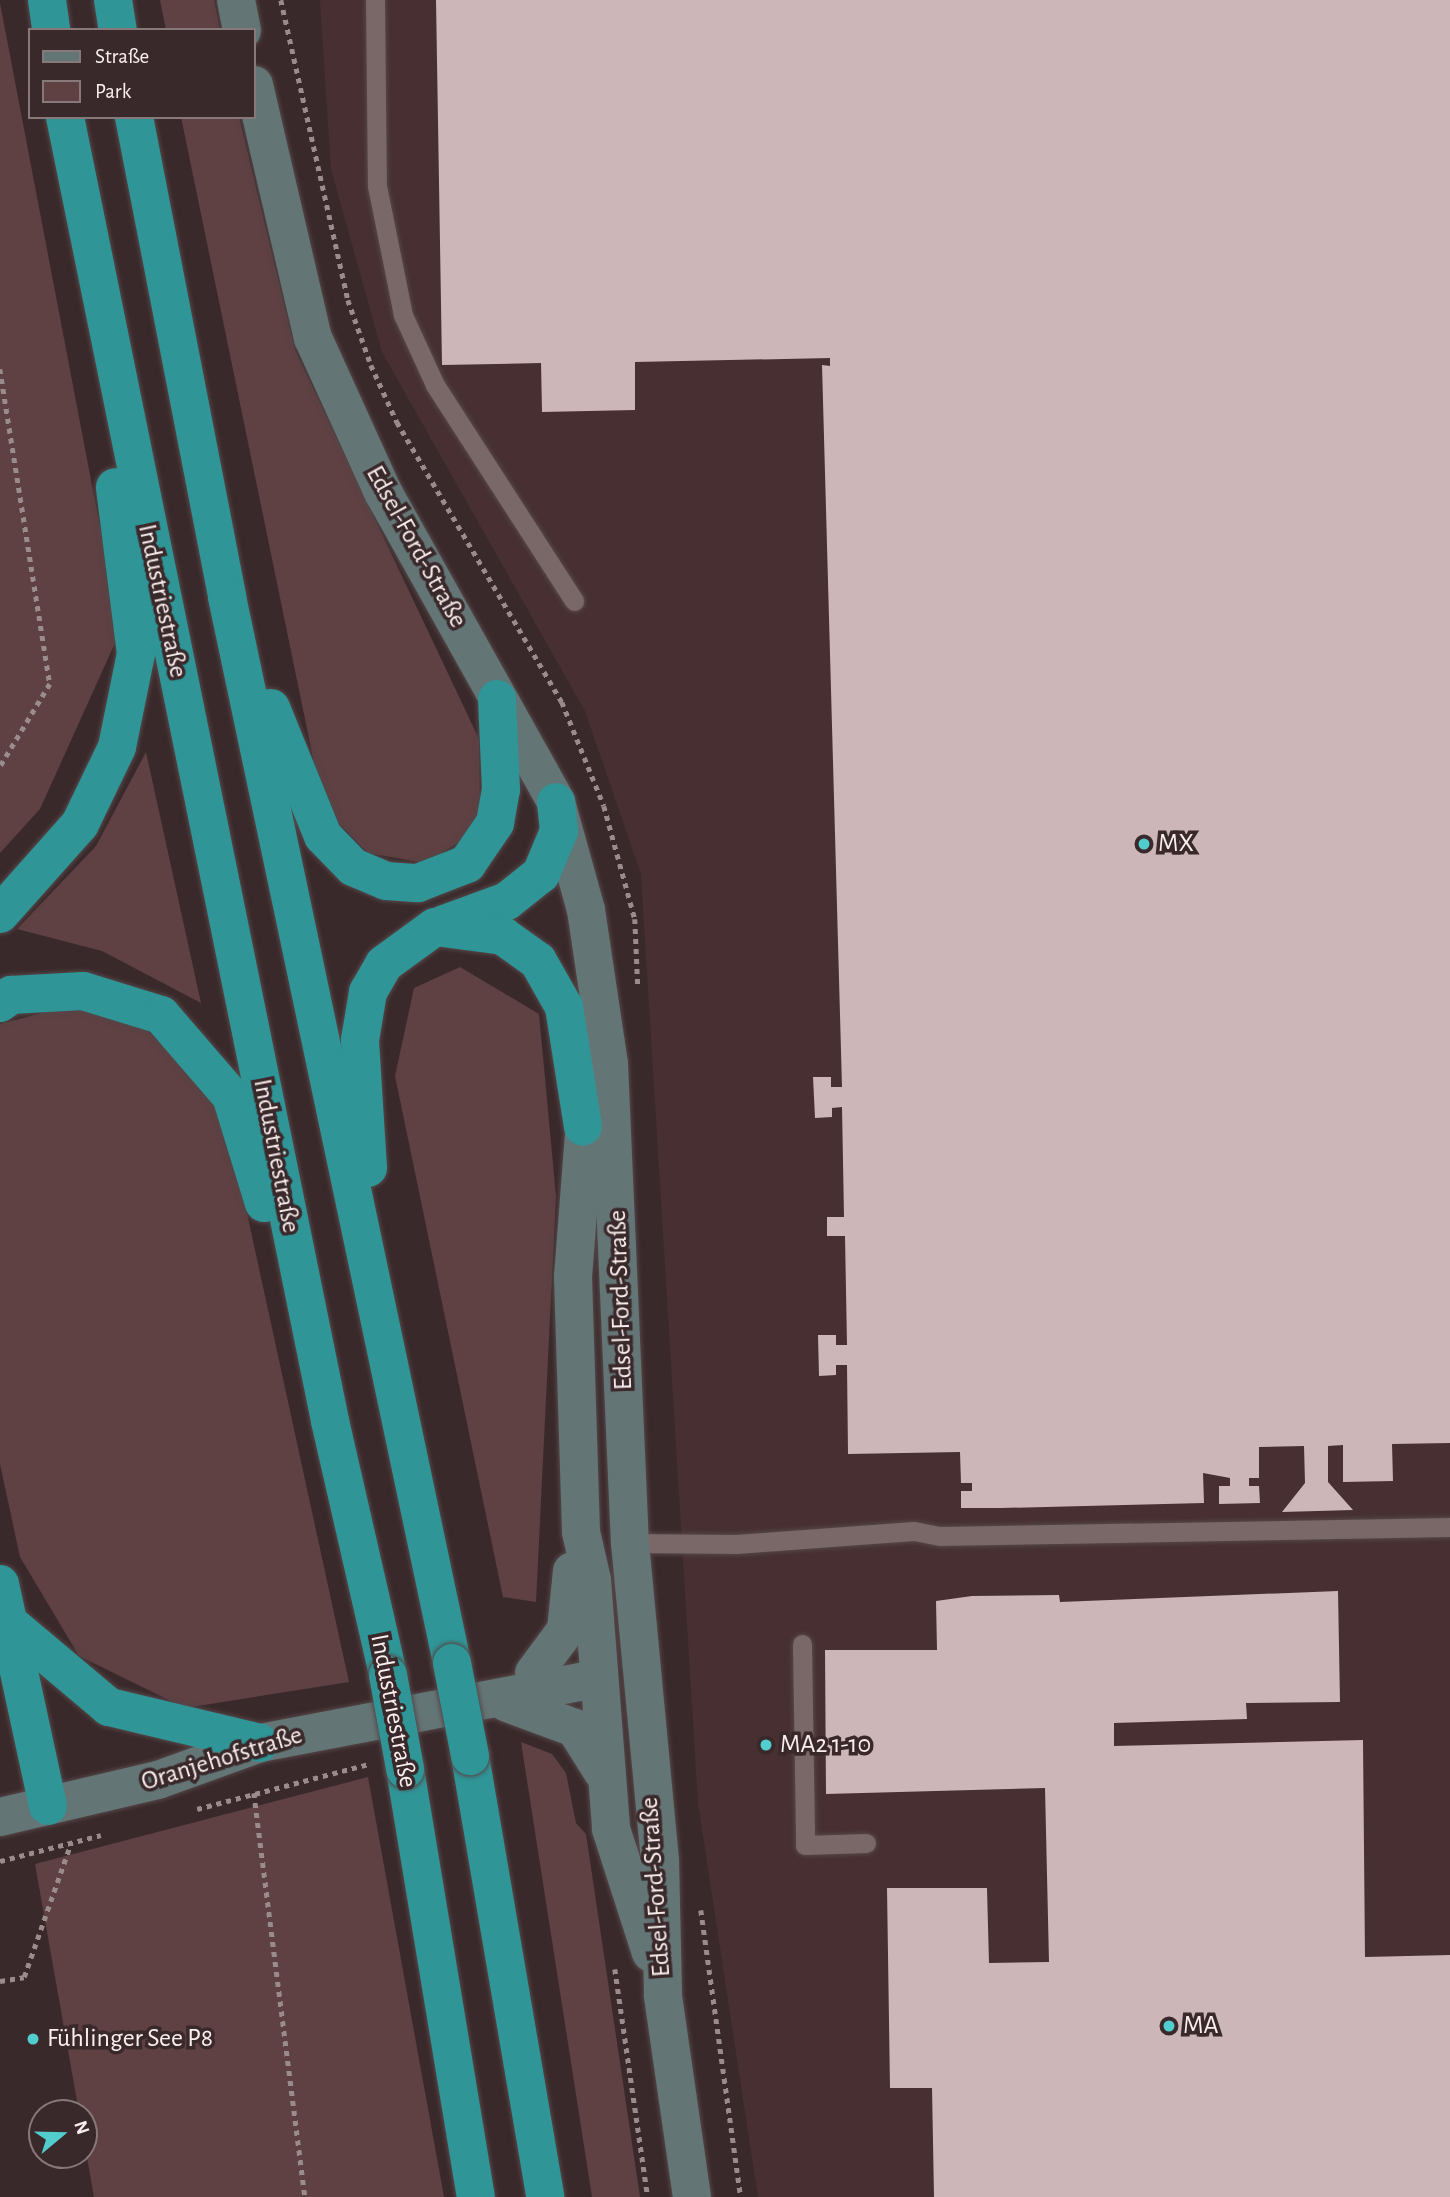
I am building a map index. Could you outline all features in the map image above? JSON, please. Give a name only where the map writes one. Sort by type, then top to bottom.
[{"type":"highway","points":[[47,0],[51,28]]},
{"type":"highway","points":[[113,0],[118,28]]},
{"type":"highway","name":"Industriestraße","points":[[65,119],[80,207],[330,1421],[388,1675],[476,2197]]},
{"type":"highway","points":[[134,119],[227,597],[452,1663],[545,2197]]},
{"type":"highway","points":[[0,914],[79,824],[117,747],[136,654],[80,207]]},
{"type":"highway","points":[[227,597],[323,836],[353,867],[386,881],[418,883],[443,876],[481,850],[495,823],[501,790],[497,699]]},
{"type":"highway","points":[[371,1275],[360,1040],[368,992],[384,964],[435,927],[507,901],[541,874],[559,831],[556,802]]},
{"type":"highway","points":[[435,927],[503,936],[538,961],[564,1007],[583,1127]]},
{"type":"highway","points":[[0,1003],[11,995],[83,991],[161,1015],[231,1096],[330,1421]]},
{"type":"highway","points":[[0,1584],[48,1806]]},
{"type":"highway","points":[[8,1622],[109,1707],[260,1743]]},
{"type":"street","points":[[236,0],[242,28]]},
{"type":"street","name":"Edsel-Ford-Straße","points":[[256,94],[313,338],[383,492],[556,802],[586,910],[600,1000],[615,1155],[630,1544],[649,1779],[660,1860],[663,1996],[692,2197]]},
{"type":"street","name":"Edsel-Ford-Straße","points":[[534,1673],[566,1630],[581,1532],[573,1277],[583,1127],[600,1000]]},
{"type":"street","name":"Edsel-Ford-Straße","points":[[581,1532],[592,1580],[606,1784],[624,1876],[663,1996]]},
{"type":"street","name":"Edsel-Ford-Straße","points":[[597,1679],[630,1632],[636,1600]]},
{"type":"street","name":"Oranjehofstraße","points":[[488,1700],[534,1673],[569,1672],[597,1679]]},
{"type":"street","name":"Edsel-Ford-Straße","points":[[597,1679],[624,1702],[649,1779]]},
{"type":"street","name":"Oranjehofstraße","points":[[0,1817],[158,1780],[260,1743],[597,1679]]},
{"type":"street","name":"Oranjehofstraße","points":[[488,1700],[556,1716],[575,1728],[589,1742],[606,1784]]},
{"type":"lane","points":[[375,0],[377,186],[403,315],[435,385],[574,601]]},
{"type":"lane","points":[[630,1544],[914,1531],[940,1536],[1450,1527]]},
{"type":"lane","points":[[802,1644],[806,1845],[866,1843]]},
{"type":"path","points":[[0,369],[50,684],[0,767]]},
{"type":"path","points":[[189,1811],[367,1765]]},
{"type":"path","points":[[254,1793],[305,2197]]},
{"type":"path","points":[[0,1861],[110,1832]]},
{"type":"path","points":[[0,1981],[24,1977],[71,1843]]},
{"type":"path","points":[[700,1898],[741,2197]]},
{"type":"path","points":[[613,1953],[648,2197]]},
{"type":"shaded area","points":[[320,0],[1450,0],[1450,2197],[758,2197],[698,1803],[641,874],[585,711],[382,352],[331,169]]},
{"type":"green space","points":[[160,0],[214,0],[220,28],[166,28]]},
{"type":"green space","points":[[0,3],[120,632],[40,809],[0,853]]},
{"type":"green space","points":[[181,119],[239,119],[295,350],[479,739],[480,812],[461,841],[425,863],[368,853],[330,814],[319,787]]},
{"type":"green space","points":[[146,752],[201,1003],[102,951],[17,929],[96,846]]},
{"type":"green space","points":[[460,967],[539,1014],[556,1196],[536,1602],[503,1597],[395,1076],[414,988]]},
{"type":"green space","points":[[69,1006],[148,1031],[225,1112],[349,1682],[185,1708],[79,1656],[20,1557],[0,1464],[0,1024]]},
{"type":"green space","points":[[521,1742],[552,1754],[566,1773],[576,1823],[586,1834],[640,2197],[592,2197]]},
{"type":"green space","points":[[368,1777],[444,2197],[94,2197],[89,2169],[98,2169],[98,2099],[77,2099],[35,1864]]},
{"type":"building","points":[[436,0],[1450,0],[1450,1443],[1392,1444],[1393,1481],[1343,1482],[1343,1445],[1328,1446],[1328,1482],[1353,1510],[1282,1512],[1305,1483],[1304,1446],[1259,1447],[1259,1478],[1249,1478],[1249,1486],[1259,1486],[1260,1503],[1219,1504],[1219,1486],[1230,1486],[1230,1478],[1203,1473],[1204,1503],[1001,1508],[961,1508],[961,1491],[972,1491],[972,1483],[961,1483],[960,1452],[848,1454],[847,1365],[836,1365],[836,1375],[819,1376],[818,1335],[836,1335],[836,1345],[847,1345],[845,1236],[827,1236],[827,1217],[844,1217],[842,1107],[832,1108],[832,1117],[815,1118],[813,1077],[831,1077],[831,1087],[842,1087],[822,365],[830,366],[830,358],[635,362],[635,410],[542,412],[541,363],[442,365]]},
{"type":"building","points":[[1338,1591],[1340,1702],[1246,1703],[1247,1719],[1114,1723],[1114,1746],[1363,1740],[1365,1957],[1450,1955],[1450,2197],[934,2197],[932,2088],[890,2088],[887,1888],[987,1888],[989,1963],[1049,1962],[1045,1788],[826,1794],[825,1650],[937,1650],[936,1601],[972,1596],[1059,1595],[1060,1602]]},
{"type":"place","name":"MX","points":[[1144,844]]},
{"type":"place","name":"MA2 1-10","points":[[766,1745]]},
{"type":"place","name":"MA","points":[[1169,2026]]},
{"type":"place","name":"Fühlinger See P8","points":[[33,2039]]}]
